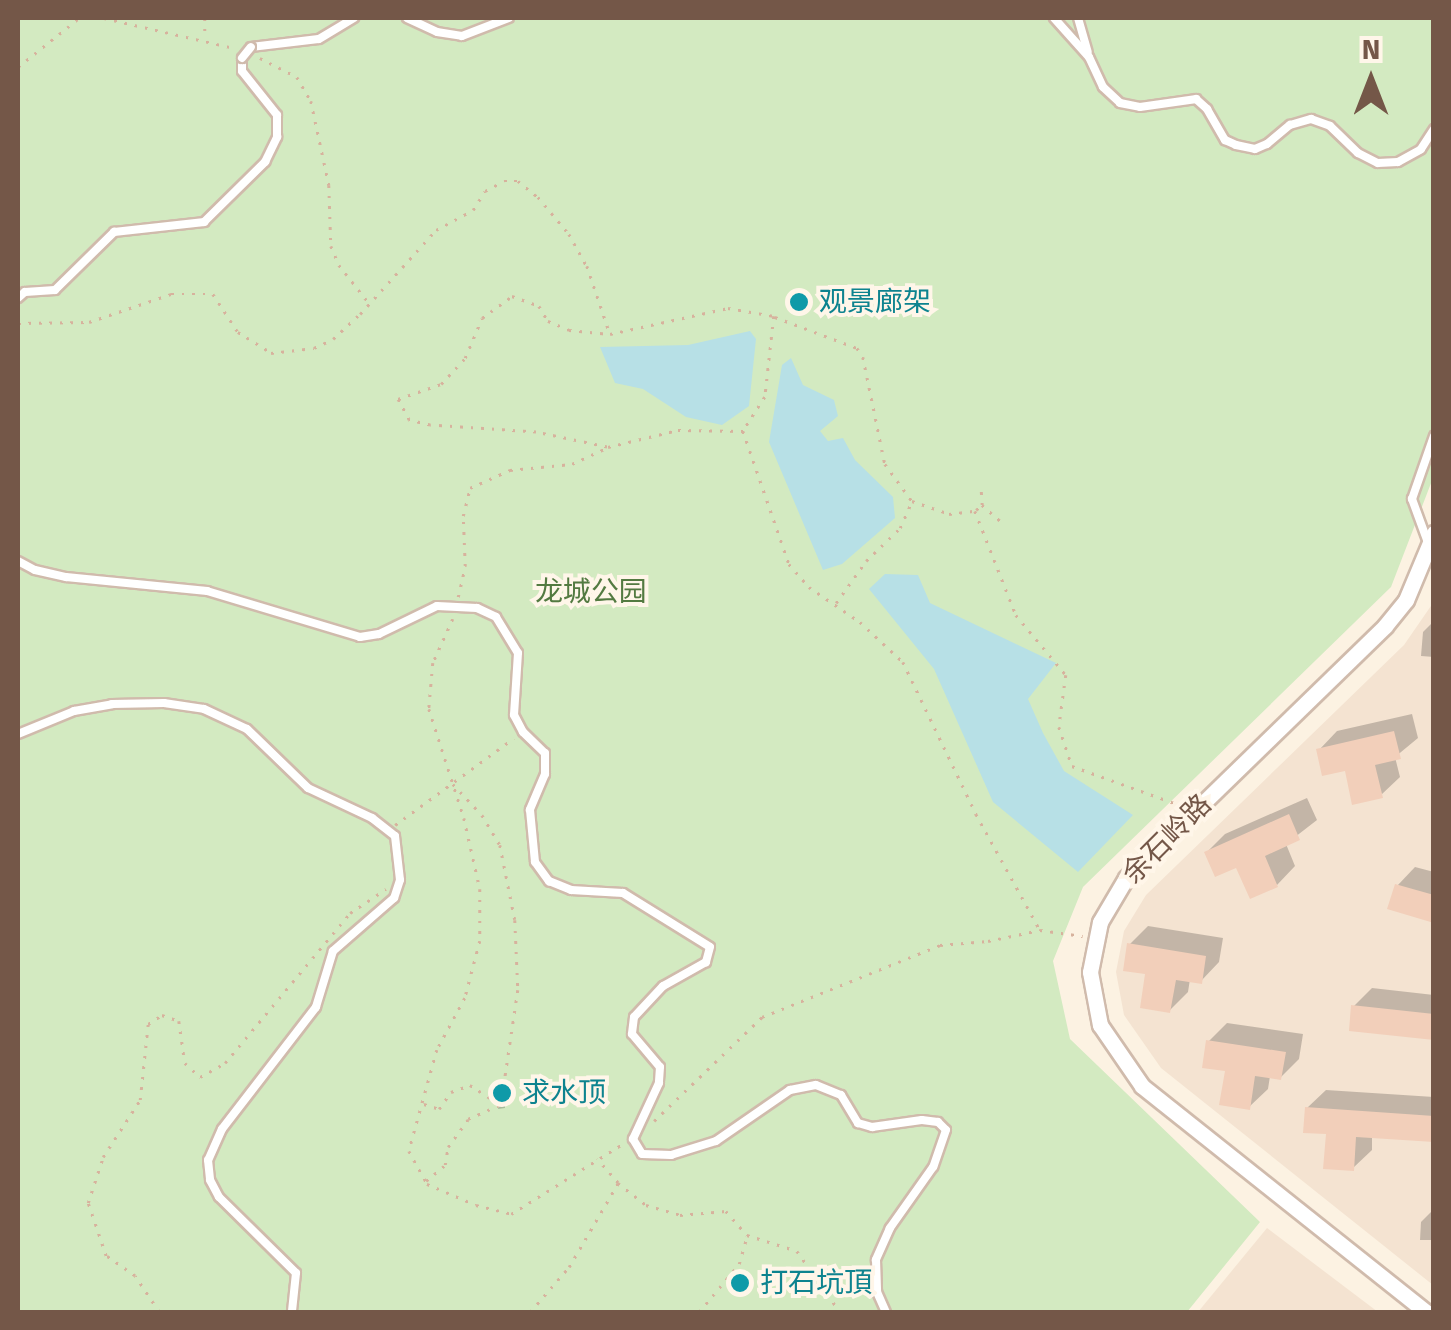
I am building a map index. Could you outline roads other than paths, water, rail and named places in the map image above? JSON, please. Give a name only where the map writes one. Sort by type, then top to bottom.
[{"type":"street","name":"余石岭路","points":[[1426,1312],[1156,1099],[1130,1072],[1100,1025],[1090,972],[1100,922],[1126,878],[1396,614],[1431,539]]},
{"type":"lane","points":[[18,298],[25,292],[55,290],[114,232],[204,222],[265,162],[277,138],[277,114],[242,71],[242,58],[250,47],[319,39],[354,18]]},
{"type":"lane","points":[[408,18],[437,32],[462,36],[509,18]]},
{"type":"lane","points":[[1054,18],[1089,57]]},
{"type":"lane","points":[[1078,18],[1103,87],[1120,103],[1140,107],[1196,99],[1207,109],[1224,140],[1243,147],[1267,144],[1290,125],[1310,119],[1330,126],[1358,154],[1378,163],[1398,162],[1421,148],[1434,129]]},
{"type":"lane","points":[[1431,539],[1412,499],[1434,436]]},
{"type":"lane","points":[[18,561],[35,570],[66,577],[208,591],[360,637],[379,634],[437,606],[476,608],[496,618],[518,653],[514,714],[523,732],[545,753],[545,774],[530,810],[535,862],[550,880],[571,890],[623,893],[710,948],[706,962],[663,986],[634,1017],[632,1034],[660,1067],[659,1083],[633,1139],[642,1154],[671,1155],[716,1141],[790,1090],[816,1085],[841,1096],[858,1123],[872,1127],[922,1120],[938,1122],[946,1130],[932,1167],[890,1228],[876,1260],[877,1292],[886,1312]]},
{"type":"lane","points":[[18,734],[74,711],[112,704],[164,703],[204,709],[247,729],[308,788],[390,828],[398,844],[400,880],[390,904],[333,951],[310,1017],[222,1128],[208,1160],[210,1180],[219,1198],[296,1273],[292,1312]]},
{"type":"water","points":[[750,331],[756,339],[749,406],[722,425],[686,417],[643,389],[615,383],[600,347],[688,345]]},
{"type":"water","points":[[791,358],[803,385],[834,400],[838,416],[820,431],[828,441],[843,438],[855,460],[893,497],[895,518],[842,564],[823,570],[769,442],[782,365]]},
{"type":"water","points":[[885,574],[918,575],[930,603],[1056,663],[1028,699],[1043,733],[1064,771],[1133,815],[1078,872],[993,802],[934,669],[869,589]]},
{"type":"place","name":"观景廊架","points":[[799,302]]},
{"type":"place","name":"求水顶","points":[[502,1093]]},
{"type":"place","name":"打石坑頂","points":[[740,1283]]},
{"type":"park label","name":"龙城公园","points":[[591,592]]}]
